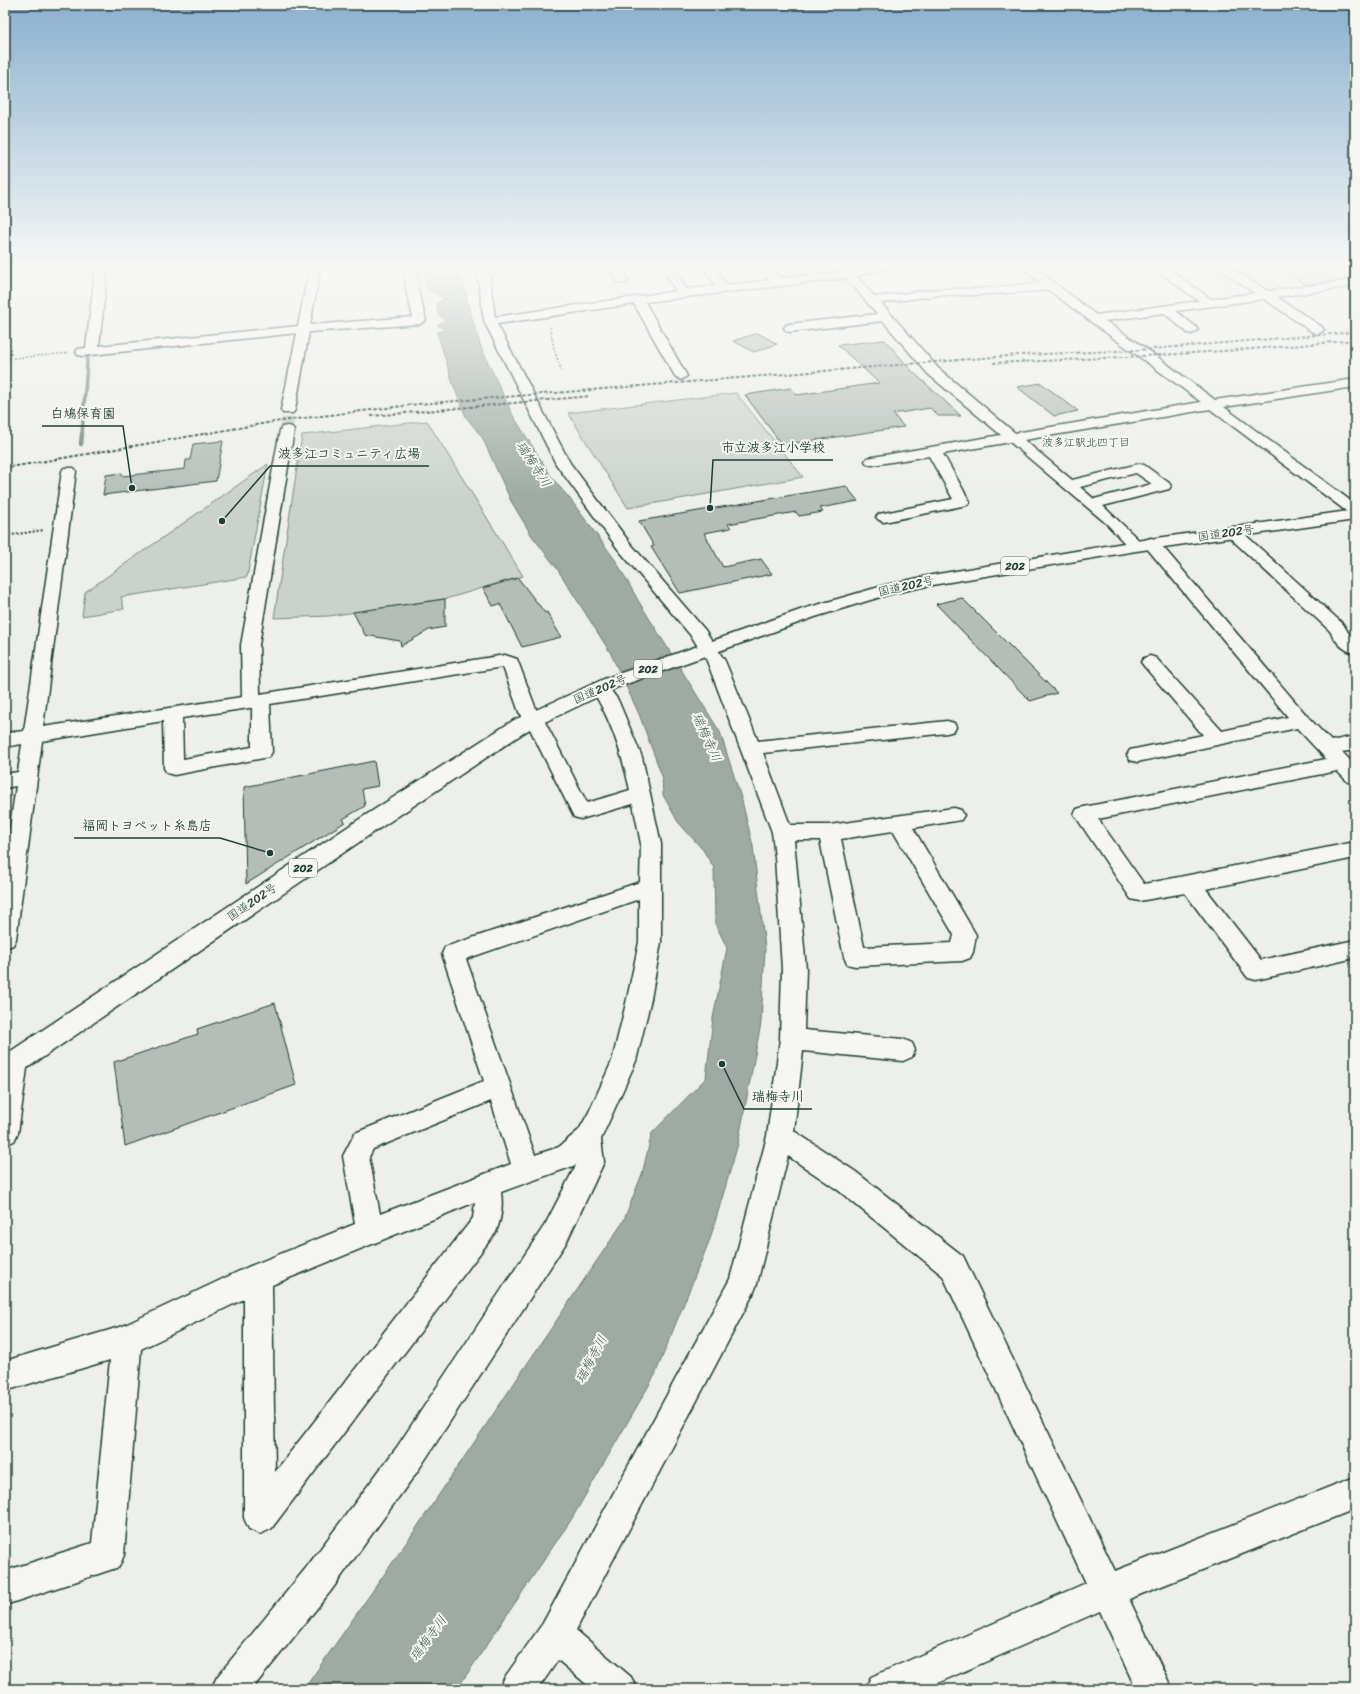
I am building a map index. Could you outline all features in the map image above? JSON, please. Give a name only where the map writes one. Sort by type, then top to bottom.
[{"type":"highway","name":"国道202号","points":[[10,1065],[357,832],[534,718],[606,686],[685,656],[831,606],[886,590],[939,579],[1144,545],[1355,515]]},
{"type":"street","points":[[88,343],[87,351],[165,343]]},
{"type":"street","points":[[288,410],[301,343]]},
{"type":"street","points":[[501,343],[563,464],[624,546],[699,634],[716,661],[751,748],[782,832],[786,857],[794,969],[792,1039],[780,1136],[743,1284],[555,1635],[517,1689]]},
{"type":"street","points":[[662,343],[681,376]]},
{"type":"street","points":[[908,343],[933,371],[1091,504],[1144,545],[1301,721],[1349,770]]},
{"type":"street","points":[[1129,343],[1355,511]]},
{"type":"street","points":[[872,461],[1355,383]]},
{"type":"street","points":[[172,714],[174,768],[262,752],[250,645],[287,430]]},
{"type":"street","points":[[884,517],[962,502],[934,451]]},
{"type":"street","points":[[1068,485],[1139,468],[1164,486],[1091,504]]},
{"type":"street","points":[[5,939],[12,841],[28,777],[69,471]]},
{"type":"street","points":[[1233,532],[1337,628],[1342,637],[1355,648]]},
{"type":"street","points":[[5,740],[505,662],[511,663],[528,712],[534,718],[581,812],[641,794]]},
{"type":"street","points":[[1150,662],[1217,738]]},
{"type":"street","points":[[5,1376],[127,1340],[258,1277],[486,1185],[568,1156],[588,1138],[599,1119],[624,1061],[639,999],[650,942],[651,844],[632,757],[609,700],[606,686]]},
{"type":"street","points":[[1137,755],[1301,721]]},
{"type":"street","points":[[751,748],[947,727]]},
{"type":"street","points":[[1328,748],[1355,743]]},
{"type":"street","points":[[1349,770],[1084,814],[1139,893],[1355,850]]},
{"type":"street","points":[[5,781],[28,777]]},
{"type":"street","points":[[782,832],[829,833],[954,815]]},
{"type":"street","points":[[829,833],[855,957],[962,952],[965,935],[899,823]]},
{"type":"street","points":[[1190,884],[1256,971],[1355,949]]},
{"type":"street","points":[[527,1171],[453,954],[651,887]]},
{"type":"street","points":[[792,1039],[903,1050]]},
{"type":"street","points":[[5,1133],[10,1065]]},
{"type":"street","points":[[370,1232],[356,1156],[364,1141],[498,1087]]},
{"type":"street","points":[[780,1136],[848,1181],[953,1266],[1106,1591],[1154,1689]]},
{"type":"street","points":[[229,1689],[318,1580],[408,1458],[556,1233],[591,1162],[588,1138]]},
{"type":"street","points":[[258,1277],[260,1518],[486,1223],[489,1201],[486,1185]]},
{"type":"street","points":[[5,1588],[107,1555],[127,1340]]},
{"type":"street","points":[[883,1689],[1106,1591],[1355,1493]]},
{"type":"street","points":[[555,1635],[619,1689]]},
{"type":"path","points":[[553,343],[562,372]]},
{"type":"path","points":[[5,359],[87,351]]},
{"type":"path","points":[[5,536],[62,527]]},
{"type":"shaded area","points":[[736,393],[803,477],[628,508],[568,413]]},
{"type":"shaded area","points":[[427,421],[523,576],[449,598],[329,616],[274,618],[302,435]]},
{"type":"shaded area","points":[[268,464],[247,577],[121,597],[124,609],[82,616],[85,592]]},
{"type":"water","points":[[440,343],[480,343],[512,414],[553,479],[570,499],[616,561],[639,602],[720,732],[742,801],[753,846],[765,948],[761,1023],[738,1144],[710,1239],[655,1375],[571,1520],[457,1689],[304,1689],[411,1536],[623,1222],[642,1174],[652,1133],[706,1078],[713,1018],[727,948],[715,923],[714,868],[703,850],[678,822],[663,795],[662,776],[639,714],[610,652],[556,567],[532,536],[511,501],[482,437],[466,417],[453,384]]},
{"type":"building","points":[[737,343],[777,344],[754,352]]},
{"type":"building","points":[[856,343],[888,343],[912,371],[961,416],[938,416],[930,408],[893,414],[904,427],[782,445],[745,395],[791,388],[797,395],[879,383],[838,345]]},
{"type":"building","points":[[1041,383],[1078,411],[1054,416],[1017,387]]},
{"type":"building","points":[[223,441],[216,481],[103,495],[106,475],[122,473],[122,476],[185,469],[186,460],[190,460],[193,444]]},
{"type":"building","points":[[846,486],[858,501],[820,508],[823,512],[799,516],[796,512],[728,524],[731,528],[704,533],[723,567],[761,559],[772,574],[680,593],[651,547],[654,546],[639,521]]},
{"type":"building","points":[[518,578],[545,613],[547,612],[561,637],[522,647],[500,604],[493,606],[483,588]]},
{"type":"building","points":[[962,598],[1057,693],[1030,701],[936,604]]},
{"type":"building","points":[[445,599],[445,627],[429,630],[401,646],[400,641],[365,635],[353,612]]},
{"type":"building","points":[[374,761],[378,786],[362,789],[365,806],[343,819],[345,822],[246,884],[244,787]]},
{"type":"building","points":[[275,1003],[296,1085],[125,1146],[114,1062],[198,1034],[197,1029]]},
{"type":"waterway","points":[[82,435],[88,348]]},
{"type":"waterway","points":[[81,444],[82,434]]},
{"type":"tunnel","points":[[287,430],[288,410]]},
{"type":"railway","points":[[5,468],[273,422],[419,404],[1020,355],[1140,350],[1223,343]]},
{"type":"railway","points":[[993,363],[1174,354],[1321,343]]},
{"type":"railway","points":[[371,416],[590,396]]},
{"type":"place","name":"白鳩保育園","points":[[132,488]]},
{"type":"place","name":"市立波多江小学校","points":[[710,508]]},
{"type":"place","name":"波多江コミュニティ広場","points":[[222,521]]},
{"type":"place","name":"福岡トヨペット糸島店","points":[[270,853]]},
{"type":"place","name":"瑞梅寺川","points":[[722,1064]]},
{"type":"district","name":"波多江駅北四丁目","points":[[1086,442]]}]
